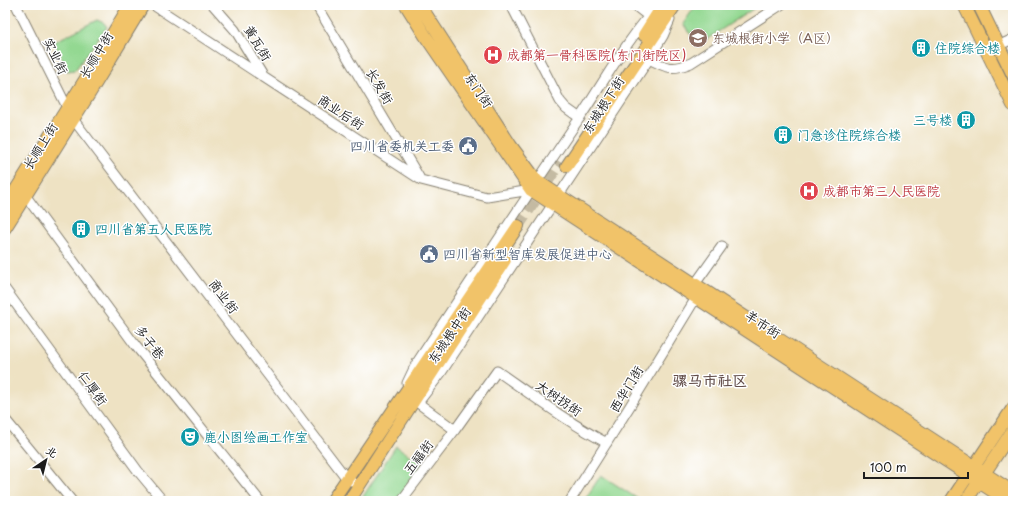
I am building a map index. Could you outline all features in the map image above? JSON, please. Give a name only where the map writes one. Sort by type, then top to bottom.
[{"type":"main road","name":"长顺中街","points":[[67,108],[130,5]]},
{"type":"main road","name":"长顺中街","points":[[73,119],[142,5]]},
{"type":"main road","name":"东门街","points":[[406,5],[435,50],[534,186]]},
{"type":"main road","name":"东门街","points":[[420,5],[511,146],[534,186]]},
{"type":"main road","points":[[663,5],[564,164],[675,5]]},
{"type":"main road","points":[[964,5],[1013,105]]},
{"type":"main road","points":[[979,5],[1013,75]]},
{"type":"main road","name":"长顺上街","points":[[5,207],[67,108]]},
{"type":"main road","name":"长顺上街","points":[[5,228],[73,119]]},
{"type":"main road","name":"羊市街","points":[[534,186],[698,290],[982,477]]},
{"type":"main road","points":[[397,404],[521,228],[413,407]]},
{"type":"main road","name":"东城根中街","points":[[332,501],[397,404]]},
{"type":"main road","name":"东城根中街","points":[[349,501],[413,407]]},
{"type":"main road","points":[[951,501],[1013,408]]},
{"type":"main road","points":[[966,501],[1013,430]]},
{"type":"main road","points":[[982,477],[1013,492]]},
{"type":"main road","points":[[982,477],[1008,501]]},
{"type":"street","name":"实业街","points":[[16,5],[73,119]]},
{"type":"street","name":"商业后街","points":[[153,5],[421,180],[486,197],[534,186]]},
{"type":"street","name":"黄瓦街","points":[[213,5],[234,30],[264,77]]},
{"type":"street","name":"长发街","points":[[316,5],[421,180]]},
{"type":"street","points":[[511,5],[560,101],[569,111],[580,118]]},
{"type":"street","points":[[634,5],[648,16]]},
{"type":"street","name":"东城根下街","points":[[534,186],[648,16],[659,5]]},
{"type":"street","name":"东城根下街","points":[[556,200],[649,58],[662,36],[675,5]]},
{"type":"street","points":[[649,58],[667,68],[682,67],[691,63],[781,5]]},
{"type":"street","points":[[987,51],[1013,39]]},
{"type":"street","name":"商业街","points":[[73,119],[347,479],[358,486]]},
{"type":"street","name":"东城根中街","points":[[397,404],[416,364],[534,186]]},
{"type":"street","name":"多子巷","points":[[25,195],[135,345],[260,501]]},
{"type":"street","name":"东城根中街","points":[[413,407],[441,373],[556,200]]},
{"type":"street","name":"西华门街","points":[[570,501],[607,443],[698,290],[722,246]]},
{"type":"street","name":"仁厚街","points":[[5,289],[138,471],[163,501]]},
{"type":"street","name":"大树拐街","points":[[497,371],[592,435],[607,443]]},
{"type":"street","name":"五福街","points":[[401,501],[456,430],[497,371]]},
{"type":"street","points":[[413,407],[456,430]]},
{"type":"street","points":[[5,420],[72,501]]},
{"type":"green space","name":"东城根街小学（A区）","points":[[696,5],[754,5],[756,7],[698,45],[683,24]]},
{"type":"green space","points":[[97,20],[104,23],[107,27],[75,70],[67,71],[54,42]]},
{"type":"green space","points":[[396,446],[425,466],[398,501],[360,501]]},
{"type":"green space","points":[[601,475],[641,501],[584,501]]},
{"type":"tunnel","points":[[518,226],[560,162]]},
{"type":"place","name":"东城根街小学（A区）","points":[[698,38]]},
{"type":"place","name":"住院综合楼","points":[[921,48]]},
{"type":"place","name":"成都第一骨科医院(东门街院区)","points":[[493,55]]},
{"type":"place","name":"三号楼","points":[[966,120]]},
{"type":"place","name":"门急诊住院综合楼","points":[[783,135]]},
{"type":"place","name":"四川省委机关工委","points":[[468,146]]},
{"type":"place","name":"成都市第三人民医院","points":[[809,191]]},
{"type":"place","name":"四川省第五人民医院","points":[[81,229]]},
{"type":"place","name":"四川省新型智库发展促进中心","points":[[429,254]]},
{"type":"place","name":"鹿小图绘画工作室","points":[[190,437]]},
{"type":"district","name":"骡马市社区","points":[[710,381]]}]
